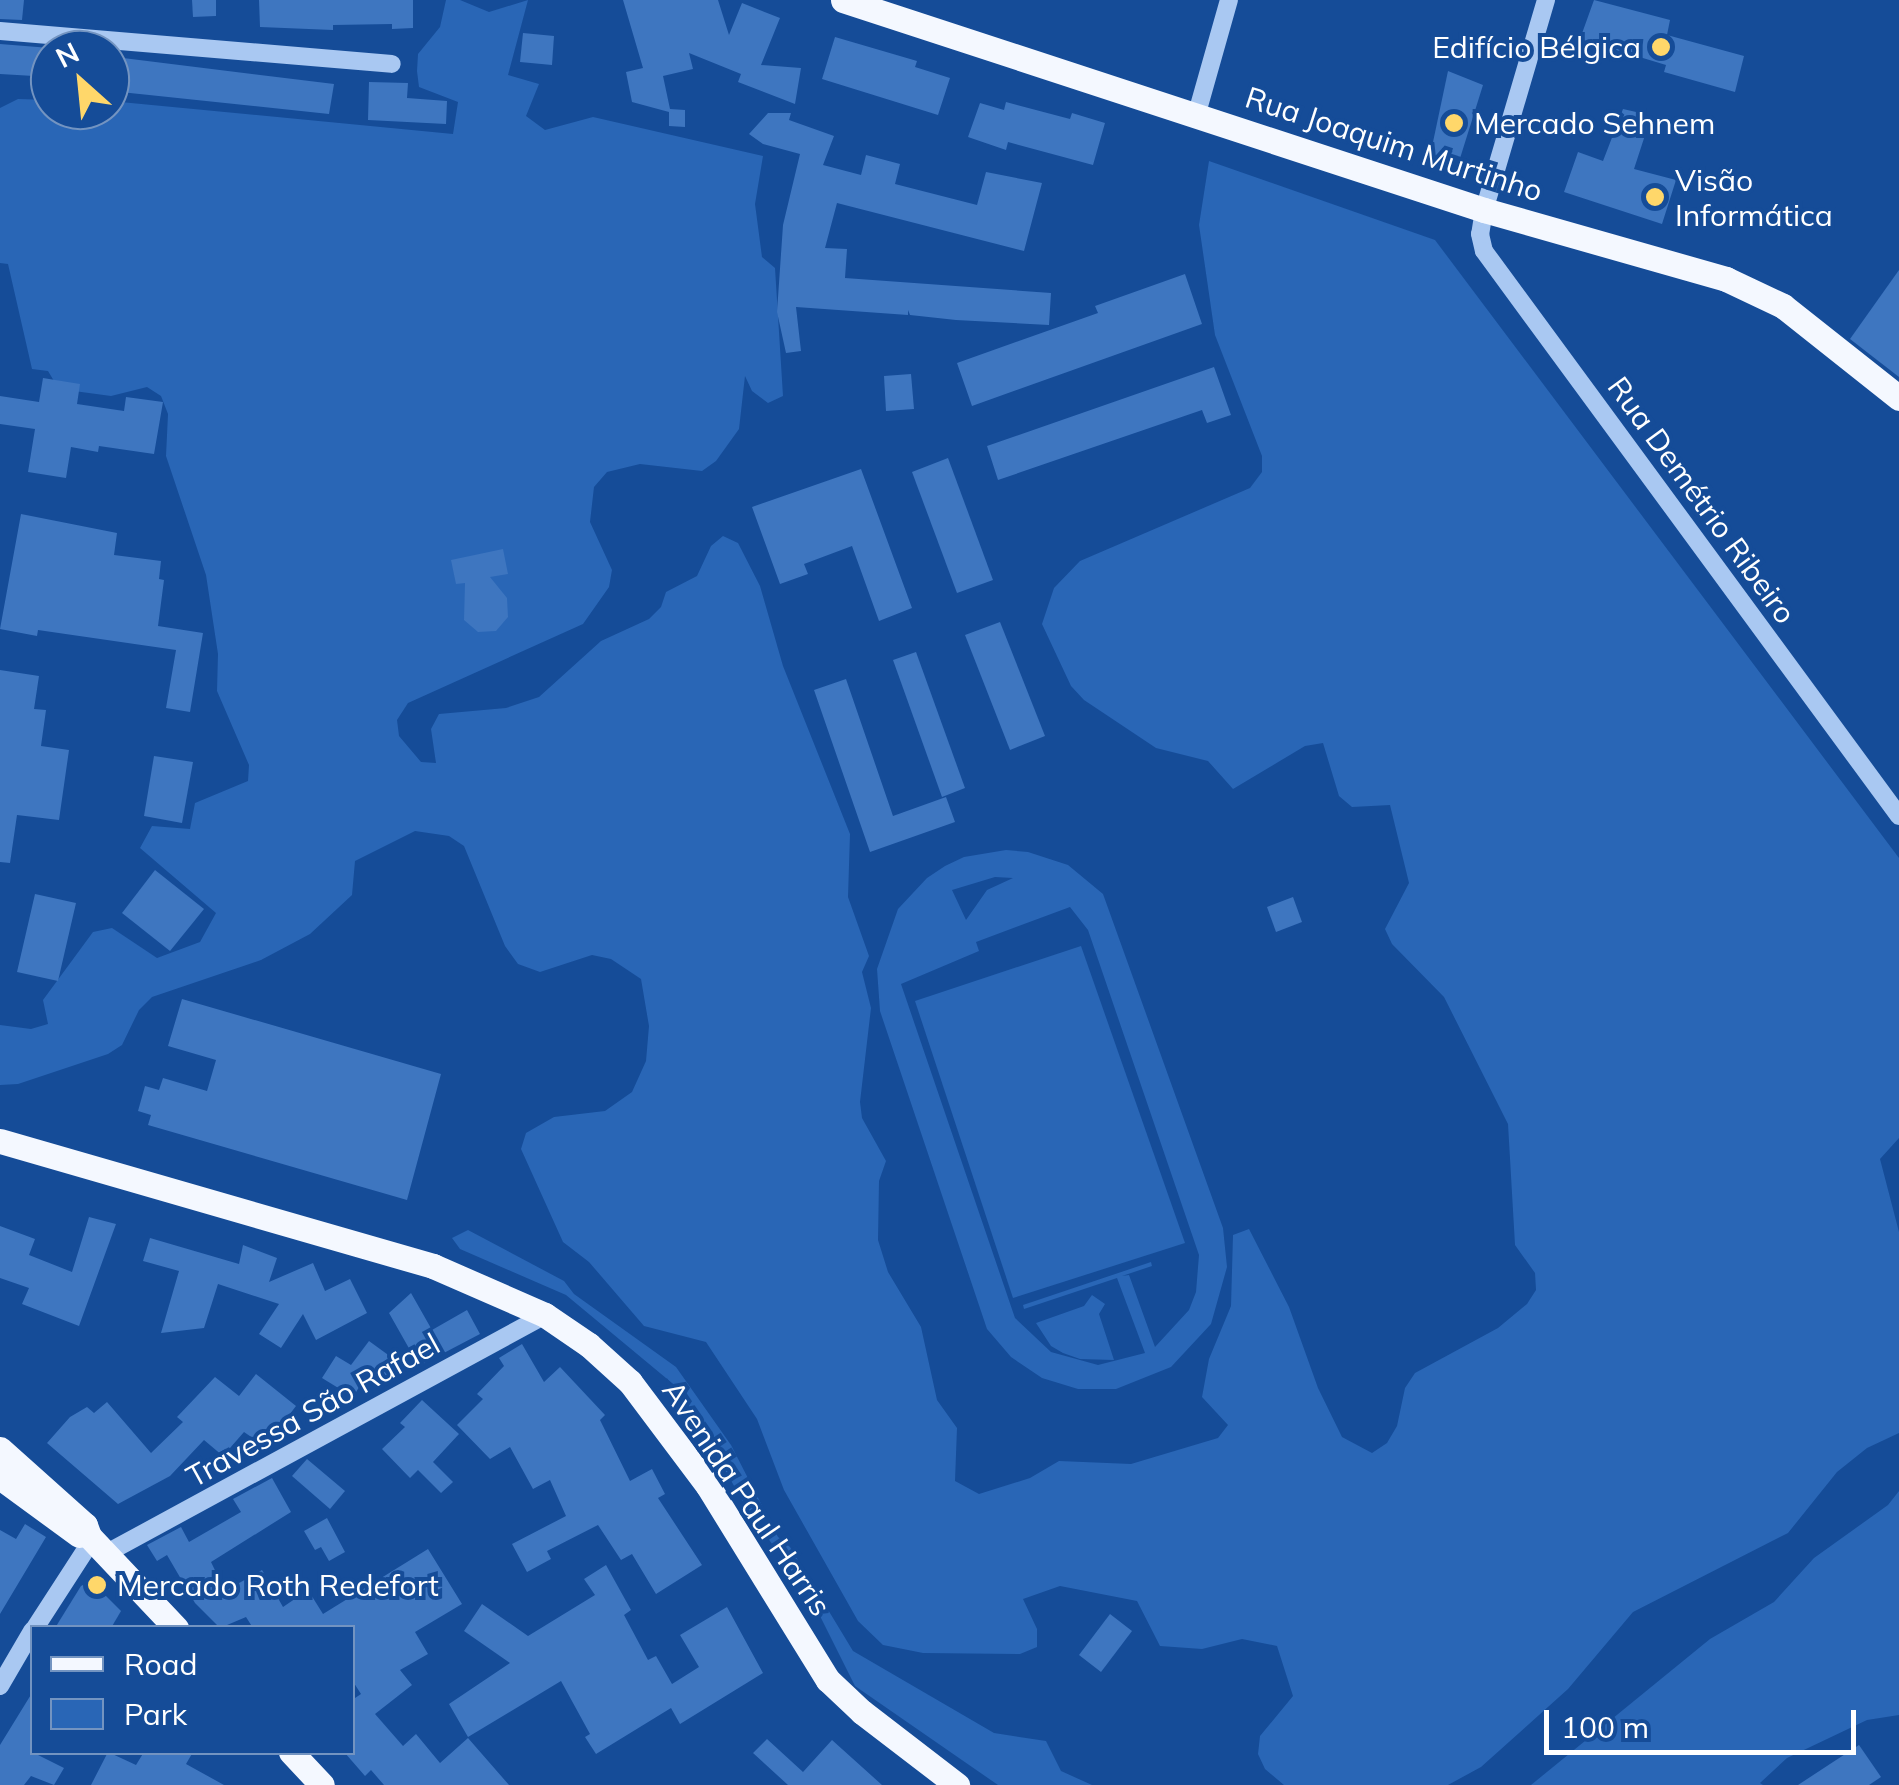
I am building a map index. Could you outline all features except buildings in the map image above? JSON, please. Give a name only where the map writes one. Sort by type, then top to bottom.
[{"type":"main road","name":"Rua Joaquim Murtinho","points":[[844,0],[1484,210],[1726,279],[1783,306],[1899,398]]},
{"type":"main road","name":"Avenida Paul Harris","points":[[0,1141],[433,1266],[545,1315],[590,1345],[630,1382],[708,1486],[828,1680],[941,1781]]},
{"type":"main road","points":[[0,1449],[86,1526],[96,1543],[173,1625]]},
{"type":"main road","points":[[0,1477],[66,1527],[96,1543]]},
{"type":"main road","points":[[295,1755],[322,1785]]},
{"type":"street","points":[[1197,113],[1229,0]]},
{"type":"street","points":[[1484,210],[1546,0]]},
{"type":"street","points":[[0,31],[392,64]]},
{"type":"street","name":"Rua Demétrio Ribeiro","points":[[1484,210],[1480,234],[1484,251],[1899,816]]},
{"type":"street","name":"Travessa São Rafael","points":[[96,1543],[545,1315]]},
{"type":"street","points":[[37,1625],[96,1543]]},
{"type":"street","points":[[0,1686],[30,1636]]},
{"type":"green space","points":[[446,0],[460,0],[489,12],[528,0],[508,75],[539,84],[526,116],[545,130],[593,117],[763,156],[755,204],[762,257],[775,268],[783,396],[768,403],[752,391],[745,376],[739,429],[716,461],[702,471],[640,464],[607,472],[594,487],[590,522],[612,570],[609,587],[583,624],[408,703],[397,720],[399,736],[421,762],[436,763],[431,729],[439,714],[506,708],[539,697],[601,641],[649,619],[661,607],[666,592],[697,576],[711,546],[723,536],[738,543],[760,586],[783,666],[850,834],[848,897],[869,956],[862,972],[871,1008],[860,1102],[862,1118],[886,1161],[879,1181],[878,1240],[888,1272],[921,1327],[937,1400],[957,1428],[955,1481],[979,1494],[1030,1478],[1059,1461],[1131,1464],[1218,1438],[1228,1425],[1202,1397],[1209,1359],[1231,1306],[1233,1235],[1249,1229],[1289,1307],[1318,1388],[1342,1437],[1372,1453],[1387,1443],[1397,1426],[1405,1388],[1415,1373],[1498,1328],[1527,1304],[1536,1290],[1535,1273],[1515,1245],[1508,1124],[1444,997],[1392,944],[1385,929],[1409,883],[1390,805],[1352,807],[1339,796],[1323,743],[1305,746],[1233,789],[1208,761],[1156,748],[1084,700],[1071,686],[1042,624],[1054,588],[1080,561],[1250,488],[1262,472],[1262,456],[1215,335],[1199,225],[1209,161],[1435,240],[1899,858],[1899,1138],[1880,1159],[1899,1232],[1899,1433],[1867,1448],[1837,1472],[1788,1533],[1633,1612],[1568,1689],[1481,1767],[1448,1785],[1284,1785],[1265,1769],[1258,1754],[1260,1736],[1293,1696],[1277,1646],[1242,1639],[1202,1649],[1160,1646],[1137,1601],[1060,1586],[1023,1599],[1037,1629],[1037,1647],[1020,1654],[923,1653],[883,1645],[858,1621],[784,1490],[757,1419],[706,1342],[644,1326],[589,1262],[563,1242],[521,1149],[526,1133],[554,1117],[605,1111],[632,1092],[646,1061],[649,1026],[641,979],[611,959],[592,955],[540,972],[518,964],[505,946],[464,846],[449,836],[415,831],[355,861],[352,895],[310,934],[261,960],[152,997],[139,1010],[122,1045],[108,1054],[18,1084],[0,1085],[0,1025],[31,1029],[48,1024],[43,1000],[93,932],[112,928],[157,958],[200,942],[216,913],[140,848],[152,826],[190,829],[195,803],[248,781],[249,765],[217,691],[218,654],[206,575],[166,456],[168,414],[161,396],[147,387],[111,396],[74,391],[57,386],[48,371],[32,369],[8,264],[0,263],[0,108],[18,99],[30,99],[30,130],[130,130],[130,103],[453,134],[458,102],[419,87],[417,71],[418,54],[440,27]]},
{"type":"green space","points":[[1006,850],[1028,852],[1068,865],[1103,894],[1223,1228],[1227,1267],[1211,1324],[1171,1367],[1116,1389],[1078,1389],[1042,1378],[1011,1357],[987,1329],[880,1011],[877,969],[898,909],[927,878],[964,857]],"holes":[[[995,877],[1013,878],[987,890],[966,920],[952,890]],[[1070,907],[1088,930],[1199,1255],[1196,1292],[1189,1310],[1155,1347],[1129,1275],[1122,1276],[1152,1266],[1151,1262],[1023,1305],[1024,1309],[1117,1278],[1145,1353],[1098,1365],[1051,1352],[1015,1318],[901,984],[979,951],[976,942]]]},
{"type":"green space","points":[[1081,946],[1185,1243],[1013,1298],[915,1001]]},
{"type":"green space","points":[[468,1230],[564,1281],[574,1294],[676,1367],[731,1445],[778,1537],[790,1547],[853,1651],[994,1733],[1046,1741],[1061,1771],[1092,1785],[998,1785],[855,1686],[811,1598],[749,1512],[678,1388],[566,1295],[460,1249],[452,1238]]},
{"type":"green space","points":[[1092,1295],[1105,1304],[1099,1314],[1114,1360],[1080,1359],[1063,1353],[1051,1346],[1036,1323],[1084,1306]]},
{"type":"green space","points":[[1899,1491],[1899,1715],[1867,1720],[1787,1758],[1760,1783],[1763,1785],[1531,1785],[1710,1639],[1774,1602],[1814,1558],[1888,1505]]},
{"type":"place","name":"Edifício Bélgica","points":[[1661,47]]},
{"type":"place","name":"Mercado Sehnem","points":[[1454,123]]},
{"type":"place","name":"Visão Informática","points":[[1655,197]]},
{"type":"place","name":"Mercado Roth Redefort","points":[[97,1585]]}]
